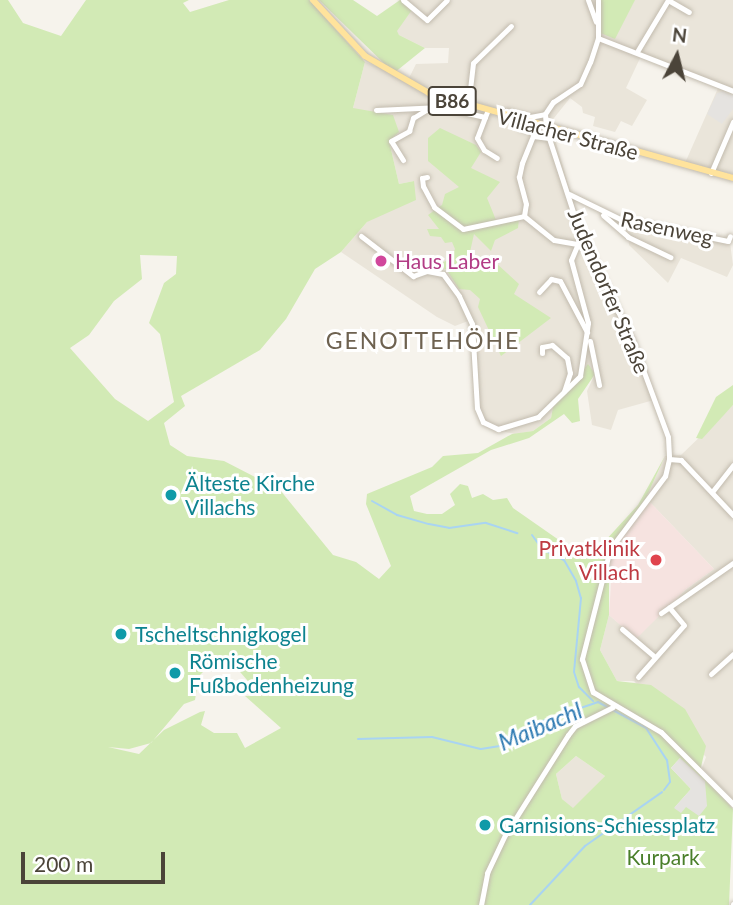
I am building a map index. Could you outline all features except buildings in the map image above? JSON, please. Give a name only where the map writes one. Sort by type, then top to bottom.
[{"type":"main road","name":"Villacher Straße","points":[[313,0],[343,36],[377,64],[409,84],[486,115],[503,117],[733,178]]},
{"type":"street","points":[[403,0],[427,20],[447,0]]},
{"type":"street","points":[[588,0],[598,24]]},
{"type":"street","points":[[503,117],[506,111],[530,117],[545,114],[553,102],[580,84],[598,38],[598,0]]},
{"type":"street","points":[[638,50],[668,0],[689,12]]},
{"type":"street","points":[[468,107],[473,62],[511,26]]},
{"type":"street","points":[[598,38],[638,50],[733,91]]},
{"type":"street","points":[[403,160],[391,141],[409,131],[413,118],[429,109]]},
{"type":"street","points":[[376,110],[429,109],[486,115],[477,138],[484,150],[497,158]]},
{"type":"street","name":"Judendorfer Straße","points":[[545,114],[546,129],[581,236],[632,340],[668,437],[669,459]]},
{"type":"street","points":[[711,173],[733,122]]},
{"type":"street","points":[[522,128],[549,138]]},
{"type":"street","points":[[524,216],[526,204],[519,177],[533,136],[538,135]]},
{"type":"street","points":[[427,177],[422,178],[423,186],[434,207],[463,229],[524,216]]},
{"type":"street","name":"Rasenweg","points":[[569,194],[601,212],[628,237],[670,257]]},
{"type":"street","name":"Rasenweg","points":[[601,212],[728,241],[730,236]]},
{"type":"street","points":[[524,216],[546,235],[576,244]]},
{"type":"street","points":[[361,236],[413,275],[427,271],[443,274],[461,299],[471,321],[476,405],[486,424],[498,429],[529,422],[561,397],[580,376],[589,336],[564,284],[551,279],[539,292]]},
{"type":"street","points":[[581,236],[576,244],[572,271],[588,319],[599,386]]},
{"type":"street","points":[[542,353],[542,347],[552,345],[568,360],[569,376],[561,397]]},
{"type":"street","points":[[733,515],[681,460],[669,459],[665,476],[610,549],[587,629],[582,659],[593,692],[611,709],[640,717],[661,732],[733,804]]},
{"type":"street","points":[[712,492],[733,465]]},
{"type":"street","points":[[661,613],[733,563]]},
{"type":"street","points":[[638,677],[684,625],[669,607]]},
{"type":"street","points":[[622,629],[655,657]]},
{"type":"street","points":[[711,674],[733,654]]},
{"type":"street","points":[[481,905],[500,846],[568,735],[575,726],[611,709]]},
{"type":"shaded area","points":[[400,0],[733,0],[733,174],[685,163],[719,86],[642,54],[626,88],[647,100],[632,126],[621,121],[615,132],[593,126],[595,117],[583,113],[582,107],[570,98],[550,123],[583,233],[634,337],[654,400],[618,410],[611,430],[592,425],[587,391],[595,374],[580,379],[553,407],[551,418],[533,431],[515,434],[487,428],[475,406],[468,321],[455,326],[437,317],[341,252],[367,222],[414,181],[399,184],[389,141],[353,108],[365,62],[409,78],[416,64],[448,63],[449,48],[425,48],[399,35],[396,31],[412,10]]},
{"type":"shaded area","points":[[723,91],[733,95],[733,109],[722,124],[707,114],[717,93]]},
{"type":"shaded area","points":[[612,217],[730,243],[733,265],[727,277],[681,258],[668,283],[629,245],[628,233]]},
{"type":"shaded area","points":[[733,405],[733,799],[702,768],[706,757],[634,681],[617,681],[600,650],[609,615],[636,638],[685,590],[714,569],[646,498],[665,456],[681,455]]},
{"type":"shaded area","name":"Privatklinik Villach","points":[[646,498],[714,569],[685,590],[636,639],[609,615],[611,583],[606,572],[609,552]]},
{"type":"shaded area","points":[[576,756],[605,776],[573,809],[562,799],[556,774]]},
{"type":"shaded area","points":[[680,758],[705,781],[707,806],[699,816],[686,807],[681,813],[674,808],[691,789],[671,768]]},
{"type":"green space","name":"Kurpark","points":[[0,0],[8,0],[23,23],[61,36],[86,0],[189,0],[183,3],[190,12],[229,0],[309,0],[365,62],[353,108],[393,115],[399,132],[389,141],[399,184],[414,181],[416,200],[367,222],[341,252],[315,269],[286,319],[260,350],[181,396],[185,406],[164,423],[170,445],[187,456],[224,461],[280,490],[333,555],[356,562],[379,579],[391,566],[366,504],[367,494],[432,467],[443,456],[478,453],[512,434],[533,431],[551,418],[553,407],[588,364],[595,374],[578,399],[580,421],[572,423],[564,414],[529,438],[491,450],[410,496],[414,511],[427,514],[442,514],[455,505],[450,494],[460,484],[468,486],[472,498],[483,494],[493,500],[507,498],[513,508],[579,554],[593,554],[638,505],[665,456],[646,498],[609,552],[609,615],[600,650],[617,681],[651,685],[685,709],[706,746],[700,771],[733,809],[729,905],[0,905]],"holes":[[[140,255],[177,256],[176,274],[164,283],[149,323],[160,334],[174,402],[148,421],[115,399],[70,348],[89,335],[114,301],[142,279]],[[215,660],[234,665],[254,688],[282,695],[245,696],[281,728],[245,748],[237,733],[214,733],[201,725],[205,711],[164,730],[153,740],[184,704],[195,700],[199,676]],[[150,743],[139,754],[108,747],[129,749]],[[576,756],[605,776],[573,808],[562,799],[556,774]],[[680,758],[707,806],[675,807],[691,789],[671,768]]]},
{"type":"green space","points":[[319,0],[353,0],[377,16],[400,0],[412,10],[397,31],[399,35],[425,48],[394,73]]},
{"type":"green space","points":[[598,0],[635,0],[615,39],[598,32]]},
{"type":"green space","points":[[440,128],[476,145],[481,152],[471,168],[500,182],[487,198],[496,220],[519,219],[518,228],[495,240],[491,251],[474,234],[470,252],[488,270],[496,263],[519,284],[514,294],[551,318],[501,356],[478,307],[480,299],[470,290],[459,289],[446,269],[433,268],[451,258],[455,249],[452,242],[445,243],[441,237],[430,236],[427,229],[439,229],[428,215],[442,205],[445,194],[459,187],[428,161],[428,138]]},
{"type":"green space","points":[[733,385],[733,405],[702,439],[696,438],[716,397]]},
{"type":"waterway","points":[[372,501],[397,515],[429,524],[449,528],[486,523],[517,533]]},
{"type":"waterway","points":[[532,535],[542,549],[564,560],[576,581],[581,598],[574,672],[579,687],[593,701]]},
{"type":"waterway","name":"Maibachl","points":[[509,741],[531,725],[598,702],[646,728],[667,760],[670,782],[664,790]]},
{"type":"waterway","name":"Maibachl","points":[[358,739],[432,737],[481,749],[505,745]]},
{"type":"waterway","name":"Maibachl","points":[[530,905],[585,846],[662,792]]},
{"type":"place","name":"Haus Laber","points":[[381,261]]},
{"type":"place","name":"Älteste Kirche Villachs","points":[[171,495]]},
{"type":"place","name":"Privatklinik Villach","points":[[656,560]]},
{"type":"place","name":"Tscheltschnigkogel","points":[[121,634]]},
{"type":"place","name":"Römische Fußbodenheizung","points":[[175,673]]},
{"type":"place","name":"Garnisions-Schiessplatz","points":[[485,825]]},
{"type":"district","name":"GENOTTEHÖHE","points":[[423,340]]}]
